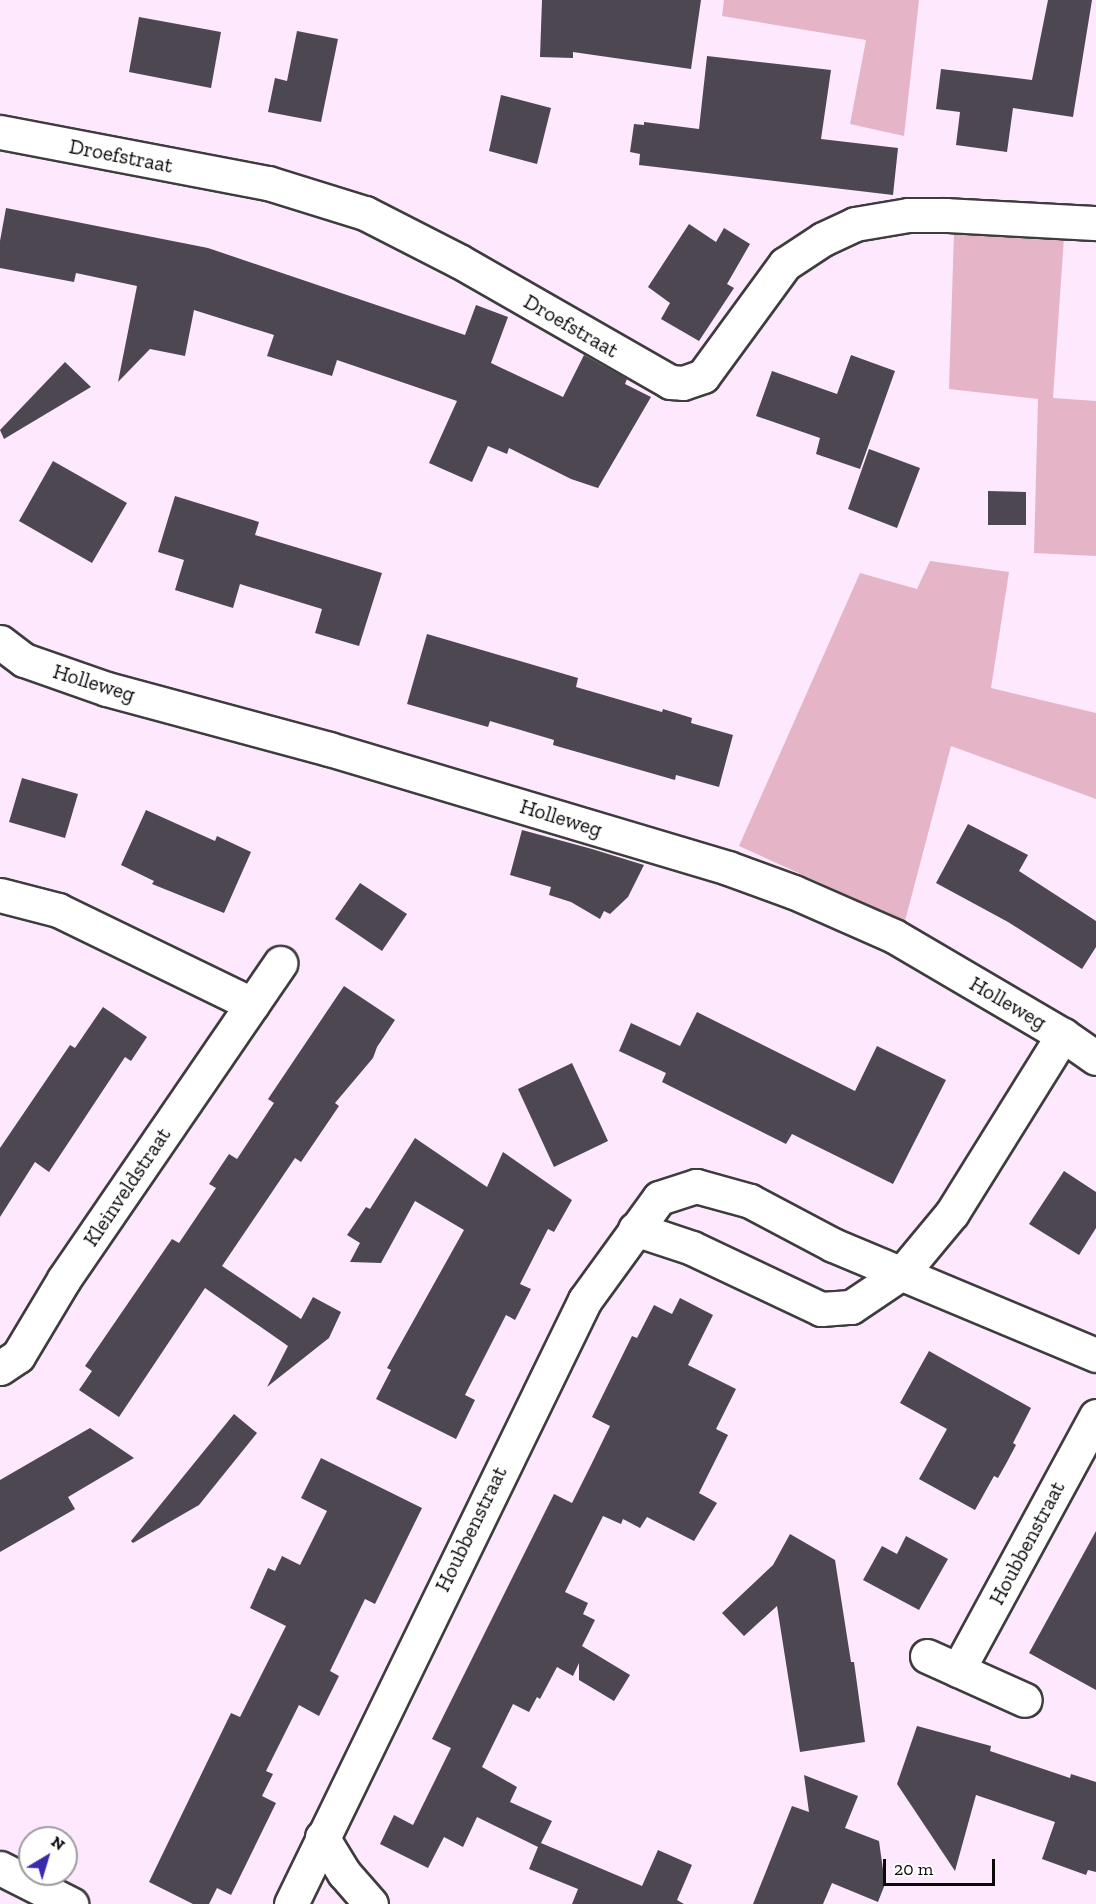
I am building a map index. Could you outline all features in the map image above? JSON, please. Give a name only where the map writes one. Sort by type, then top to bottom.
[{"type":"street","name":"Droefstraat","points":[[0,132],[268,183],[365,213],[459,261],[670,382],[683,383],[703,376],[785,264],[823,239],[855,224],[908,215],[1096,223]]},
{"type":"street","name":"Holleweg","points":[[0,642],[24,660],[107,688],[329,749],[728,868],[794,892],[894,936],[1063,1035],[1096,1058]]},
{"type":"street","points":[[0,895],[58,910],[252,1004]]},
{"type":"street","name":"Kleinveldstraat","points":[[0,1368],[18,1356],[64,1279],[279,963]]},
{"type":"street","points":[[635,1229],[692,1248],[821,1309],[851,1306],[903,1272],[952,1213],[1063,1035]]},
{"type":"street","name":"Houbbenstraat","points":[[291,1904],[585,1300],[659,1198],[696,1186],[750,1201],[833,1245],[903,1272],[1096,1355]]},
{"type":"street","name":"Houbbenstraat","points":[[958,1671],[1096,1416]]},
{"type":"street","points":[[927,1656],[1025,1700]]},
{"type":"street","points":[[322,1837],[344,1873],[371,1904]]},
{"type":"street","points":[[0,1868],[71,1904]]},
{"type":"shaded area","points":[[724,0],[919,0],[904,136],[850,124],[866,40],[722,16]]},
{"type":"shaded area","points":[[954,232],[1064,237],[1053,398],[1096,401],[1096,556],[1034,553],[1038,399],[949,389]]},
{"type":"shaded area","points":[[930,561],[1009,572],[991,688],[1096,713],[1096,799],[951,746],[905,921],[739,846],[860,573],[917,589]]},
{"type":"building","points":[[542,0],[701,0],[691,69],[573,52],[573,58],[540,57]]},
{"type":"building","points":[[1048,0],[1092,0],[1073,117],[1013,108],[1007,152],[956,145],[960,112],[936,109],[941,69],[1032,80]]},
{"type":"building","points":[[139,17],[221,32],[211,88],[129,72]]},
{"type":"building","points":[[297,31],[338,39],[321,122],[268,112],[275,78],[287,81]]},
{"type":"building","points":[[707,56],[831,70],[821,139],[898,148],[893,195],[639,165],[640,154],[630,152],[634,124],[644,125],[644,122],[699,129]]},
{"type":"building","points":[[501,95],[551,108],[537,164],[489,151]]},
{"type":"building","points":[[6,208],[208,248],[465,335],[476,305],[508,317],[491,363],[563,397],[584,355],[627,379],[625,384],[651,397],[598,488],[571,479],[509,448],[507,454],[488,446],[472,482],[429,463],[457,401],[337,360],[332,376],[267,356],[274,335],[194,310],[185,356],[150,349],[118,382],[137,286],[76,273],[74,282],[0,268],[0,241]]},
{"type":"building","points":[[689,224],[716,242],[724,228],[750,244],[727,284],[734,288],[699,341],[661,319],[670,303],[648,287]]},
{"type":"building","points":[[851,355],[895,371],[860,469],[816,454],[820,438],[756,416],[772,371],[837,394]]},
{"type":"building","points":[[65,362],[91,387],[4,439],[0,430]]},
{"type":"building","points":[[869,449],[920,468],[897,528],[848,509]]},
{"type":"building","points":[[53,461],[127,503],[92,563],[19,521]]},
{"type":"building","points":[[988,491],[1026,492],[1026,525],[988,525]]},
{"type":"building","points":[[175,496],[259,522],[255,535],[382,573],[359,646],[315,633],[322,609],[240,584],[233,608],[175,590],[184,560],[158,552]]},
{"type":"building","points":[[427,634],[578,678],[576,687],[662,712],[663,709],[692,718],[691,723],[733,735],[719,787],[676,775],[675,780],[553,745],[554,740],[490,721],[488,727],[407,704]]},
{"type":"building","points":[[22,778],[78,794],[65,838],[9,822]]},
{"type":"building","points":[[146,810],[215,841],[217,836],[251,852],[224,913],[152,884],[154,881],[121,865]]},
{"type":"building","points":[[968,824],[1028,855],[1019,871],[1096,921],[1096,947],[1082,969],[1008,922],[936,883]]},
{"type":"building","points":[[522,830],[644,865],[628,897],[610,914],[604,911],[600,919],[571,902],[549,895],[551,887],[510,875]]},
{"type":"building","points":[[360,883],[407,914],[382,951],[335,919]]},
{"type":"building","points":[[344,986],[395,1020],[377,1047],[373,1058],[335,1103],[339,1106],[301,1162],[295,1158],[222,1266],[301,1319],[313,1297],[341,1312],[329,1338],[267,1387],[288,1346],[205,1288],[119,1417],[79,1390],[92,1371],[85,1366],[172,1239],[179,1243],[216,1188],[209,1184],[229,1154],[237,1159],[274,1103],[268,1099]]},
{"type":"building","points":[[103,1007],[147,1037],[131,1061],[125,1057],[49,1172],[35,1162],[0,1217],[0,1148],[70,1045],[75,1048]]},
{"type":"building","points":[[697,1012],[855,1091],[877,1046],[946,1080],[893,1184],[792,1134],[786,1144],[662,1082],[666,1073],[619,1051],[631,1023],[680,1046]]},
{"type":"building","points":[[572,1063],[608,1141],[554,1167],[518,1089]]},
{"type":"building","points":[[415,1138],[487,1187],[503,1152],[572,1200],[554,1232],[548,1229],[520,1284],[531,1289],[515,1320],[506,1315],[465,1395],[475,1400],[456,1439],[376,1399],[391,1370],[387,1368],[464,1230],[415,1201],[381,1263],[350,1262],[360,1243],[347,1235],[366,1207],[370,1209]]},
{"type":"building","points":[[1064,1171],[1096,1192],[1096,1228],[1079,1255],[1029,1224]]},
{"type":"building","points":[[680,1298],[713,1315],[688,1365],[736,1389],[716,1429],[728,1435],[699,1493],[717,1503],[694,1541],[647,1517],[640,1528],[623,1519],[621,1524],[603,1516],[565,1592],[588,1603],[583,1614],[595,1620],[582,1646],[630,1675],[614,1701],[579,1680],[579,1663],[573,1676],[557,1667],[540,1699],[537,1697],[529,1712],[513,1704],[482,1767],[517,1787],[510,1802],[552,1821],[541,1843],[642,1886],[658,1850],[692,1865],[677,1900],[684,1904],[572,1904],[578,1889],[529,1869],[538,1847],[477,1817],[463,1847],[444,1837],[428,1868],[380,1844],[394,1815],[413,1825],[451,1748],[432,1739],[554,1494],[572,1503],[591,1465],[610,1426],[592,1417],[632,1336],[637,1338],[654,1305],[672,1314]]},
{"type":"building","points":[[929,1351],[1031,1408],[1013,1443],[1016,1445],[1007,1462],[998,1478],[994,1476],[975,1510],[919,1479],[947,1429],[900,1403]]},
{"type":"building","points":[[234,1414],[257,1433],[199,1505],[133,1543],[131,1541]]},
{"type":"building","points":[[90,1428],[134,1458],[68,1497],[75,1509],[0,1552],[0,1480]]},
{"type":"building","points":[[321,1458],[422,1508],[375,1604],[365,1599],[330,1671],[339,1676],[319,1716],[299,1705],[266,1771],[273,1774],[262,1796],[276,1803],[231,1895],[217,1888],[209,1904],[193,1904],[149,1882],[231,1713],[240,1717],[286,1626],[250,1608],[268,1568],[275,1571],[282,1556],[300,1565],[327,1511],[301,1498]]},
{"type":"building","points":[[1096,1531],[1096,1690],[1029,1653]]},
{"type":"building","points":[[790,1534],[835,1560],[851,1662],[854,1662],[865,1742],[800,1752],[777,1606],[744,1636],[722,1613],[773,1565]]},
{"type":"building","points":[[906,1536],[948,1559],[919,1610],[863,1580],[882,1546],[897,1554]]},
{"type":"building","points":[[917,1726],[991,1746],[990,1751],[1070,1778],[1071,1774],[1096,1782],[1096,1872],[1088,1870],[1086,1875],[1042,1859],[1055,1822],[976,1795],[955,1871],[897,1784]]},
{"type":"building","points":[[804,1775],[858,1796],[845,1828],[879,1841],[885,1884],[878,1902],[832,1883],[823,1904],[753,1904],[792,1806],[809,1812]]}]
